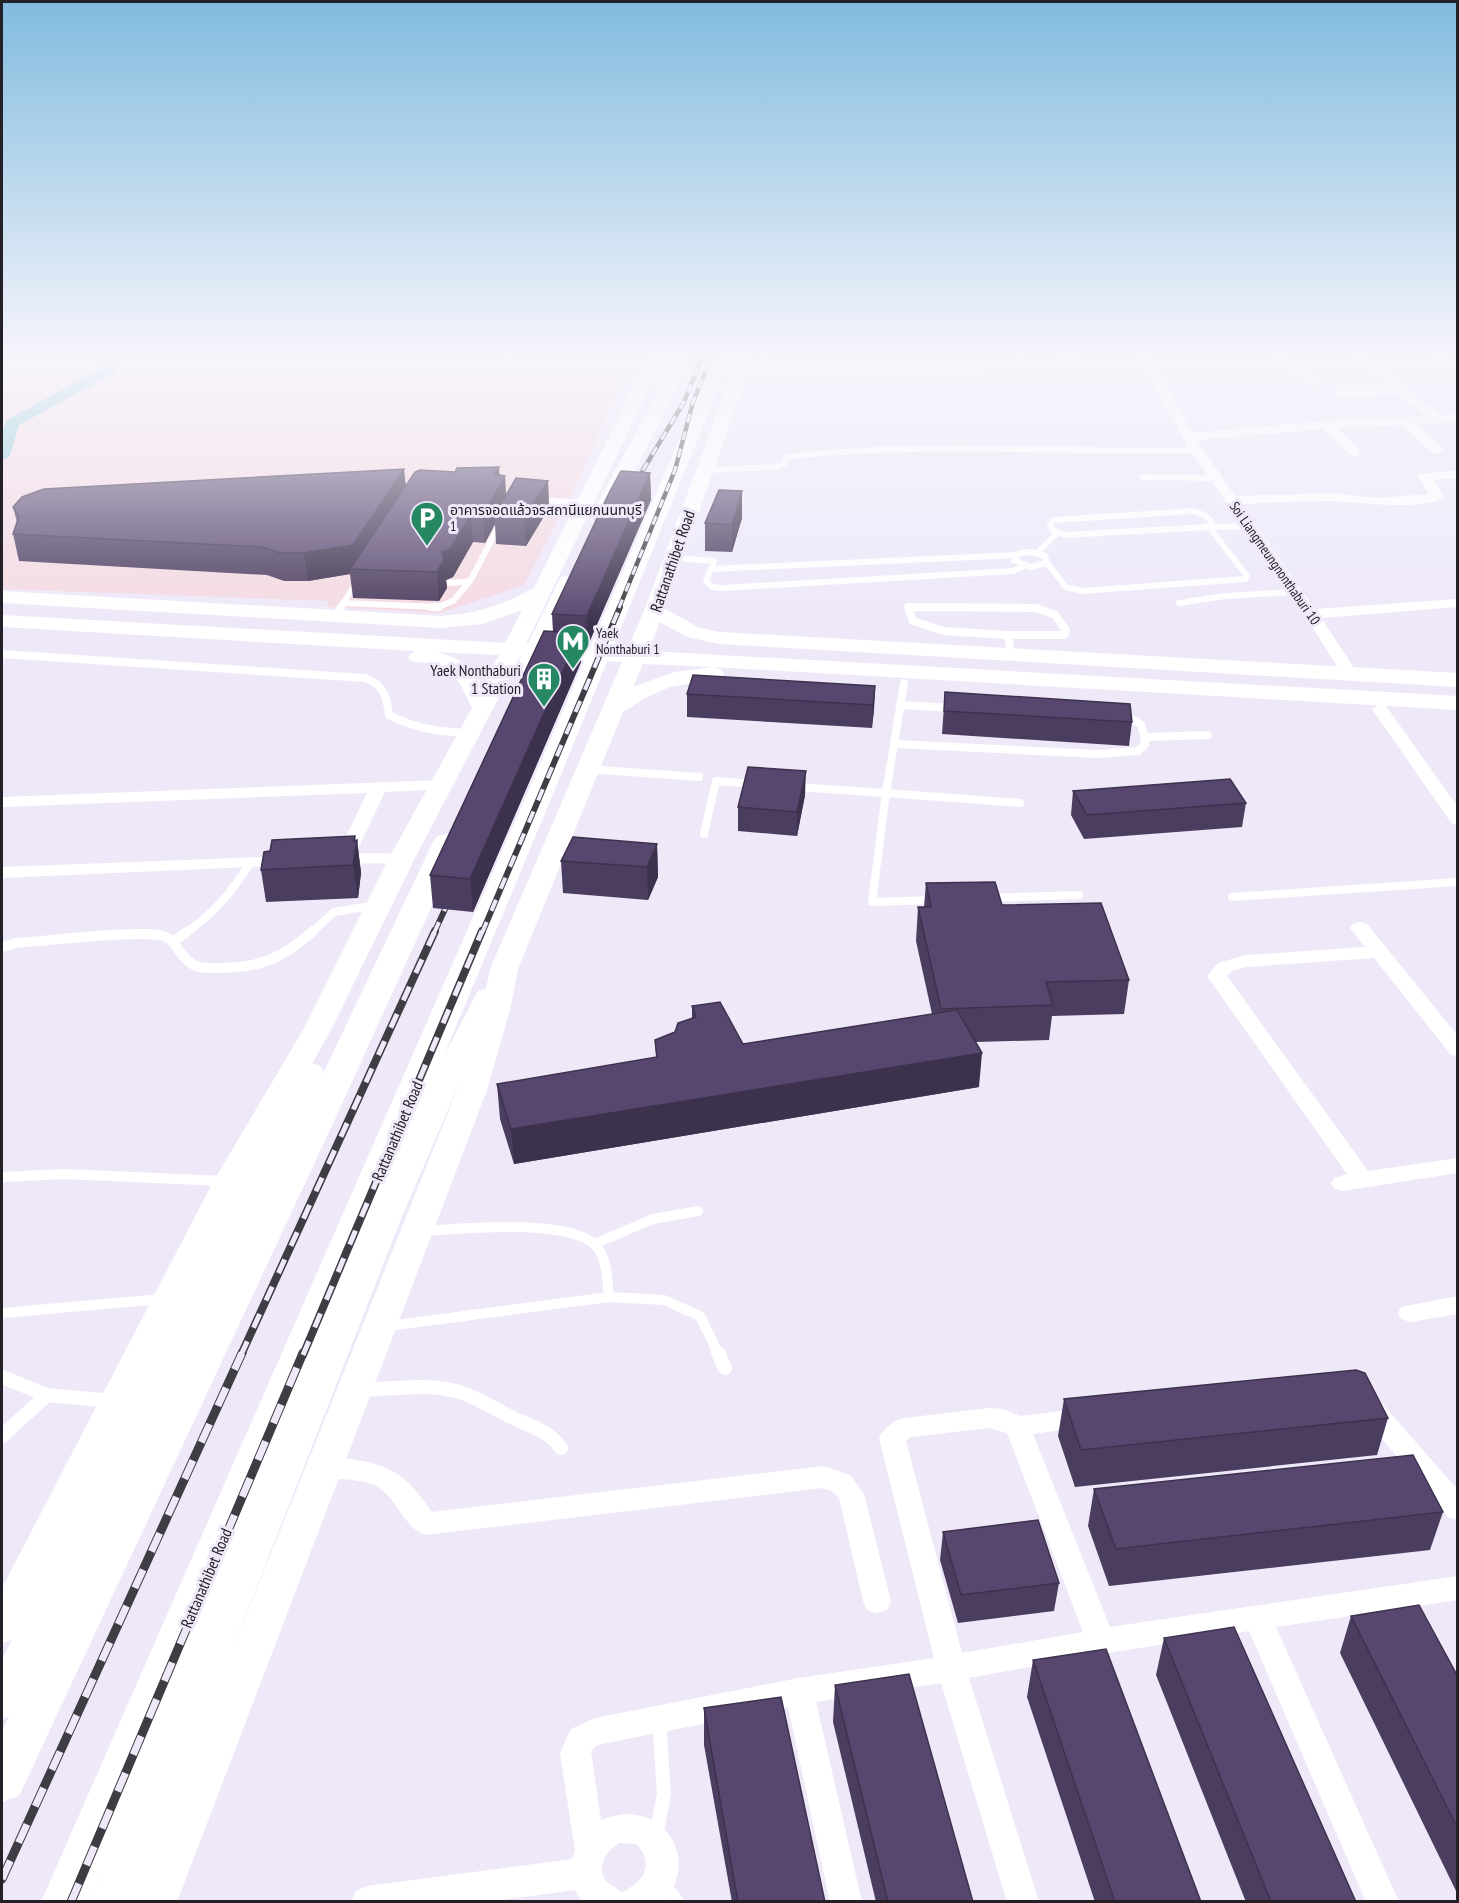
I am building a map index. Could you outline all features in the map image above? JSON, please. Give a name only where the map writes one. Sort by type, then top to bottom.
[{"type":"main road","points":[[2,1626],[229,1182],[317,1030],[402,858],[455,801],[470,733],[615,447]]},
{"type":"main road","points":[[2,1780],[319,1117],[455,801],[637,447]]},
{"type":"main road","name":"Rattanathibet Road","points":[[66,1902],[540,794],[686,447]]},
{"type":"main road","name":"Rattanathibet Road","points":[[154,1902],[472,1090],[496,1010],[504,969],[654,611],[710,447]]},
{"type":"main road","points":[[441,622],[492,616],[509,610],[542,592]]},
{"type":"main road","points":[[2,597],[339,609],[441,622],[462,629],[464,635],[461,644],[429,656]]},
{"type":"main road","points":[[2,610],[134,622],[1432,696],[1458,703]]},
{"type":"main road","points":[[654,611],[694,633],[720,638],[1007,644],[1350,674],[1458,680]]},
{"type":"main road","points":[[2,621],[134,622]]},
{"type":"main road","points":[[2,634],[429,656],[449,662],[463,670],[472,681],[482,707]]},
{"type":"main road","points":[[720,638],[695,645],[687,652],[688,660],[698,668],[722,673]]},
{"type":"main road","points":[[616,706],[640,690],[670,679],[722,673],[1458,713]]},
{"type":"main road","points":[[1432,696],[1458,691]]},
{"type":"main road","points":[[112,1902],[296,1437],[402,1177],[458,1053],[504,969]]},
{"type":"main road","points":[[2,1701],[271,1159],[309,1073],[317,1030]]},
{"type":"main road","points":[[271,1159],[319,1117]]},
{"type":"street","name":"Soi Liangmeungnonthaburi 10","points":[[1195,447],[1214,478],[1311,614],[1350,674]]},
{"type":"street","points":[[1349,447],[1356,453]]},
{"type":"street","points":[[1433,447],[1437,450]]},
{"type":"street","points":[[1230,500],[1341,497],[1378,502],[1433,498],[1437,496],[1425,477],[1458,474]]},
{"type":"street","points":[[1311,614],[1458,603]]},
{"type":"street","points":[[1380,709],[1456,816]]},
{"type":"street","points":[[2,802],[378,787],[455,801]]},
{"type":"street","points":[[344,859],[378,787]]},
{"type":"street","points":[[2,873],[402,858]]},
{"type":"street","points":[[1360,928],[1458,1050]]},
{"type":"street","points":[[1377,952],[1246,961],[1225,967],[1217,976],[1352,1181],[1458,1166]]},
{"type":"street","points":[[1410,1313],[1458,1305]]},
{"type":"street","points":[[1352,1393],[1365,1401],[1458,1509]]},
{"type":"street","points":[[1023,1902],[951,1668],[892,1438],[904,1428],[989,1418],[1003,1419],[1017,1426],[1112,1415]]},
{"type":"street","points":[[1017,1426],[1101,1641]]},
{"type":"street","points":[[325,1467],[384,1475],[406,1494],[425,1524],[824,1477],[842,1484],[851,1494],[877,1601]]},
{"type":"street","points":[[595,1883],[575,1753],[578,1742],[585,1735],[658,1718],[799,1691],[951,1668],[1101,1641],[1258,1618],[1417,1605],[1458,1588]]},
{"type":"street","points":[[1258,1618],[1383,1902]]},
{"type":"street","points":[[799,1691],[846,1902]]},
{"type":"street","points":[[595,1883],[603,1835],[621,1828],[633,1828],[645,1833],[655,1840],[662,1852],[669,1891],[653,1891],[635,1902]]},
{"type":"street","points":[[367,1902],[595,1883]]},
{"type":"lane","points":[[704,470],[776,467],[784,464],[784,458],[790,456],[828,452],[1063,448],[1112,452],[1159,447]]},
{"type":"lane","points":[[1142,477],[1214,478]]},
{"type":"lane","points":[[526,499],[585,503]]},
{"type":"lane","points":[[1209,526],[1212,522],[1205,515],[1193,511],[1054,520],[1050,525],[1053,530],[1065,535],[1209,526],[1249,526]]},
{"type":"lane","points":[[339,609],[438,607],[453,601],[470,580],[503,519]]},
{"type":"lane","points":[[711,568],[1016,555],[1025,552],[1037,553],[1048,558],[1047,563],[1066,587],[1082,591],[1245,579],[1247,576],[1209,526]]},
{"type":"lane","points":[[1037,553],[1058,532]]},
{"type":"lane","points":[[1016,555],[1014,560],[1024,566],[1035,567],[1047,563]]},
{"type":"lane","points":[[673,558],[714,561],[706,581],[712,587],[723,588],[1013,571],[1024,566]]},
{"type":"lane","points":[[339,609],[363,573]]},
{"type":"lane","points":[[449,583],[470,580]]},
{"type":"lane","points":[[1179,603],[1226,596],[1295,592]]},
{"type":"lane","points":[[908,607],[1037,608],[1062,619],[1066,630],[1064,635],[1007,644],[927,627],[913,621],[908,607]]},
{"type":"lane","points":[[2,654],[366,678],[376,681],[386,694],[389,715],[406,725],[426,732],[470,733]]},
{"type":"lane","points":[[904,683],[896,744],[886,793],[872,902],[941,900]]},
{"type":"lane","points":[[900,705],[963,709]]},
{"type":"lane","points":[[896,744],[1097,754],[1138,751],[1145,745],[1146,737],[1143,726],[1137,721],[1112,717]]},
{"type":"lane","points":[[1146,737],[1208,735]]},
{"type":"lane","points":[[588,769],[699,777]]},
{"type":"lane","points":[[704,834],[716,781],[761,784]]},
{"type":"lane","points":[[784,786],[1020,803]]},
{"type":"lane","points":[[174,942],[212,914],[230,894],[251,862]]},
{"type":"lane","points":[[1232,897],[1458,882]]},
{"type":"lane","points":[[975,898],[1079,895]]},
{"type":"lane","points":[[2,947],[16,943],[150,934],[165,937],[174,942],[188,961],[201,968],[245,968],[274,959],[297,946],[334,912],[379,904]]},
{"type":"lane","points":[[2,1177],[64,1174],[229,1182]]},
{"type":"lane","points":[[594,1244],[653,1219],[699,1211]]},
{"type":"lane","points":[[417,1231],[535,1228],[567,1233],[594,1244],[603,1259],[609,1297]]},
{"type":"lane","points":[[380,1327],[609,1297],[664,1300],[700,1316],[725,1368]]},
{"type":"lane","points":[[2,1313],[170,1299]]},
{"type":"lane","points":[[2,1377],[47,1395],[117,1401]]},
{"type":"lane","points":[[354,1390],[437,1388],[457,1391],[508,1416],[536,1426],[555,1439],[561,1448]]},
{"type":"lane","points":[[2,1436],[47,1395]]},
{"type":"lane","points":[[655,1840],[663,1818],[664,1798],[658,1718]]},
{"type":"shaded area","points":[[2,447],[593,447],[524,585],[440,613],[327,607],[328,601],[2,589]]},
{"type":"building","points":[[499,467],[494,474],[505,476],[483,516],[471,515],[450,549],[442,552],[444,560],[437,572],[350,569],[415,472],[420,470],[455,472],[457,468]]},
{"type":"building","points":[[404,469],[353,545],[304,553],[280,553],[263,547],[13,534],[19,516],[13,507],[22,497],[44,489]]},
{"type":"building","points":[[621,471],[650,473],[587,616],[552,614],[609,493]]},
{"type":"building","points":[[516,478],[548,481],[524,518],[494,516]]},
{"type":"building","points":[[719,490],[742,491],[732,525],[705,523]]},
{"type":"building","points":[[544,631],[580,633],[470,879],[430,875]]},
{"type":"building","points":[[693,675],[875,686],[873,705],[687,694]]},
{"type":"building","points":[[945,692],[1130,704],[1132,722],[944,711]]},
{"type":"building","points":[[748,767],[806,771],[797,812],[738,807]]},
{"type":"building","points":[[1230,779],[1246,803],[1087,815],[1073,791]]},
{"type":"building","points":[[355,836],[354,841],[357,840],[353,865],[261,870],[264,852],[270,851],[272,840]]},
{"type":"building","points":[[573,837],[657,844],[647,867],[561,861]]},
{"type":"building","points":[[995,882],[1002,905],[1101,903],[1129,980],[1046,982],[1053,1005],[941,1009],[918,907],[931,907],[926,883]]},
{"type":"building","points":[[720,1002],[743,1044],[957,1010],[982,1053],[511,1129],[497,1084],[657,1057],[655,1040],[675,1032],[678,1023],[696,1017],[692,1006]]},
{"type":"building","points":[[1356,1370],[1365,1373],[1388,1418],[1081,1450],[1064,1399]]},
{"type":"building","points":[[1413,1455],[1443,1512],[1116,1549],[1094,1489]]},
{"type":"building","points":[[1038,1520],[1059,1583],[961,1595],[943,1532]]},
{"type":"building","points":[[1419,1605],[1458,1677],[1458,1829],[1351,1616]]},
{"type":"building","points":[[1234,1627],[1356,1902],[1271,1902],[1164,1638]]},
{"type":"building","points":[[1106,1649],[1201,1902],[1115,1902],[1033,1660]]},
{"type":"building","points":[[909,1674],[973,1902],[888,1902],[835,1685]]},
{"type":"building","points":[[781,1697],[825,1902],[738,1902],[704,1708]]},
{"type":"waterway","points":[[2,455],[5,447]]},
{"type":"railway","points":[[636,487],[657,447]]},
{"type":"railway","points":[[619,608],[675,470],[681,447]]},
{"type":"railway","points":[[482,933],[620,607]]},
{"type":"railway","points":[[434,933],[452,894]]},
{"type":"railway","points":[[241,1355],[435,931]]},
{"type":"railway","points":[[303,1355],[482,931]]},
{"type":"railway","points":[[2,1879],[242,1353]]},
{"type":"railway","points":[[71,1902],[303,1353]]},
{"type":"place","name":"อาคารจอดแล้วจรสถานีแยกนนทบุรี 1","points":[[427,547]]},
{"type":"place","name":"Yaek Nonthaburi 1","points":[[573,670]]},
{"type":"place","name":"Yaek Nonthaburi 1 Station","points":[[544,708]]}]
